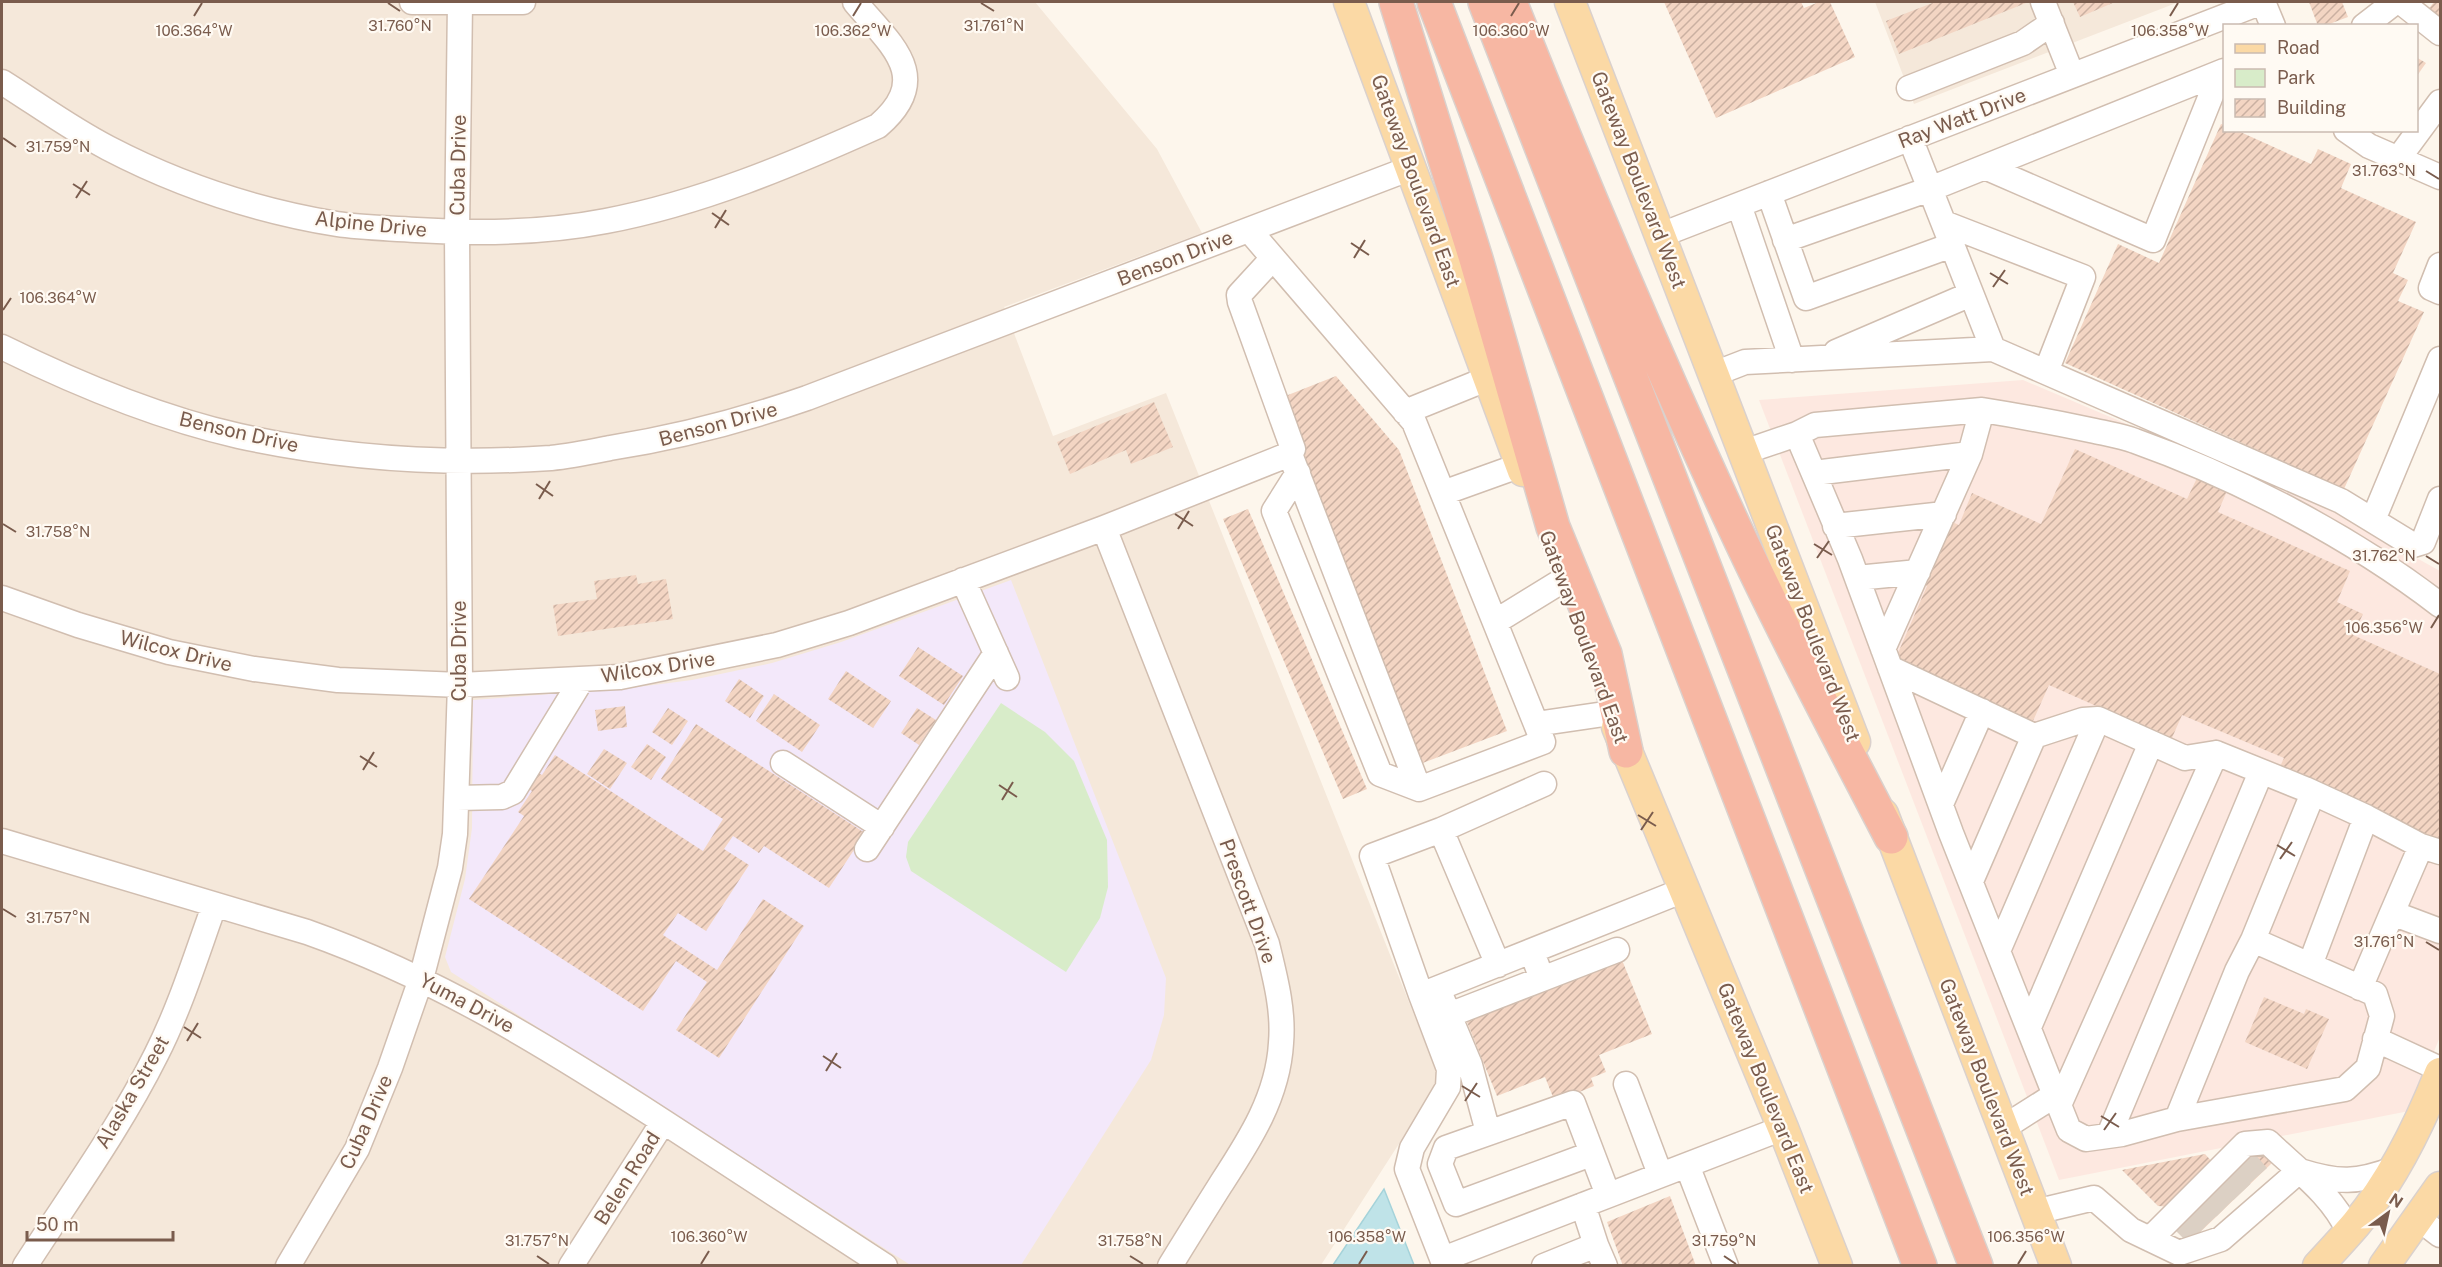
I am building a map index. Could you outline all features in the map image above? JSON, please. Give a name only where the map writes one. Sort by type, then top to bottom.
[{"type":"highway","points":[[1396,2],[1476,259],[1568,577],[1605,654],[1615,712],[1626,751]]},
{"type":"highway","points":[[1434,2],[1920,1266]]},
{"type":"highway","points":[[1485,2],[1976,1266]]},
{"type":"highway","points":[[1510,2],[1637,309],[1727,511],[1801,664],[1892,837]]},
{"type":"main road","name":"Gateway Boulevard East","points":[[1349,2],[1521,465],[1568,577]]},
{"type":"main road","name":"Gateway Boulevard West","points":[[1570,2],[2056,1265]]},
{"type":"main road","name":"Gateway Boulevard East","points":[[1626,751],[1783,1128],[1837,1266]]},
{"type":"main road","points":[[2318,1266],[2349,1232],[2394,1169],[2419,1125],[2440,1071]]},
{"type":"main road","points":[[2384,1266],[2430,1227],[2440,1187]]},
{"type":"street","points":[[412,2],[523,2]]},
{"type":"street","name":"Cuba Drive","points":[[288,1266],[357,1149],[390,1068],[421,979],[450,868],[455,834],[460,685],[457,232],[460,2]]},
{"type":"street","name":"Alpine Drive","points":[[2,82],[109,148],[179,181],[253,206],[339,224],[457,232],[526,231],[606,222],[678,204],[741,184],[878,126],[894,113],[906,81],[905,68],[900,56],[855,2]]},
{"type":"street","points":[[2263,2],[2272,24]]},
{"type":"street","name":"Ray Watt Drive","points":[[1661,235],[2263,2]]},
{"type":"street","points":[[2401,2],[2440,33]]},
{"type":"street","points":[[2048,12],[2072,75]]},
{"type":"street","points":[[1910,88],[2023,43],[2048,12]]},
{"type":"street","points":[[1985,167],[2152,240],[2222,72]]},
{"type":"street","points":[[1785,240],[1930,189],[2222,72]]},
{"type":"street","points":[[2418,132],[2440,102]]},
{"type":"street","points":[[2349,132],[2368,146],[2440,177]]},
{"type":"street","points":[[2398,159],[2418,132]]},
{"type":"street","points":[[1910,138],[1993,349]]},
{"type":"street","name":"Benson Drive","points":[[2,347],[76,382],[125,401],[238,435],[299,447],[376,456],[458,460],[553,458],[671,439],[741,421],[1411,168]]},
{"type":"street","points":[[1768,193],[1806,298]]},
{"type":"street","points":[[1739,205],[1792,360]]},
{"type":"street","points":[[1249,230],[1414,422],[1543,742],[1419,789],[1380,774],[1274,511],[1294,464]]},
{"type":"street","points":[[1775,311],[1948,234],[2083,277],[2046,372]]},
{"type":"street","points":[[1273,258],[1239,295],[1240,302],[1293,449],[1294,464],[1419,789]]},
{"type":"street","points":[[2440,266],[2431,288],[2440,292]]},
{"type":"street","points":[[1821,358],[1971,294]]},
{"type":"street","points":[[1714,374],[1745,362],[1993,349],[2341,501],[2413,545],[2423,542],[2440,499]]},
{"type":"street","points":[[2373,520],[2438,373]]},
{"type":"street","points":[[1405,412],[1489,378]]},
{"type":"street","points":[[1744,452],[1797,434],[1815,424],[1982,410],[2048,421],[2133,440],[2296,512],[2417,586],[2440,605]]},
{"type":"street","points":[[1887,659],[1918,572],[1970,454],[1982,410]]},
{"type":"street","points":[[1797,434],[1857,578],[1941,804],[2069,1131],[2086,1138],[2109,1135],[2177,1119],[2345,1089],[2368,1068],[2382,1016],[2375,994],[2253,939]]},
{"type":"street","points":[[1814,473],[1970,454]]},
{"type":"street","name":"Wilcox Drive","points":[[2,598],[78,625],[169,652],[254,669],[338,680],[460,685],[620,677],[777,645],[849,623],[1104,528],[1294,464]]},
{"type":"street","points":[[1443,493],[1521,465]]},
{"type":"street","points":[[1835,526],[1944,514]]},
{"type":"street","name":"Prescott Drive","points":[[1104,528],[1267,944],[1279,989],[1281,1043],[1276,1077],[1265,1108],[1253,1134],[1170,1266]]},
{"type":"street","points":[[1857,578],[1918,572]]},
{"type":"street","points":[[1494,622],[1568,577]]},
{"type":"street","points":[[963,580],[1007,678]]},
{"type":"street","points":[[867,849],[996,653]]},
{"type":"street","points":[[1887,659],[1982,711],[2034,736],[2083,720],[2098,719],[2185,758],[2216,753],[2313,793],[2431,849],[2392,913],[2360,988]]},
{"type":"street","points":[[457,798],[502,797],[513,792],[582,679]]},
{"type":"street","points":[[1941,804],[1982,711]]},
{"type":"street","points":[[1536,724],[1615,712]]},
{"type":"street","points":[[1998,951],[2098,719]]},
{"type":"street","points":[[1971,881],[2034,736]]},
{"type":"street","points":[[2029,1027],[2151,743]]},
{"type":"street","points":[[2003,1128],[2057,1100],[2216,753]]},
{"type":"street","points":[[783,762],[882,826]]},
{"type":"street","points":[[2109,1135],[2261,772]]},
{"type":"street","points":[[1544,784],[1441,830],[1372,855],[1429,992],[1449,1069],[1448,1087],[1412,1148],[1407,1169],[1444,1262],[1660,1174],[1783,1128]]},
{"type":"street","points":[[2177,1119],[2313,793]]},
{"type":"street","points":[[2310,965],[2366,818]]},
{"type":"street","points":[[1441,830],[1498,965]]},
{"type":"street","name":"Yuma Drive","points":[[2,841],[340,944],[421,979],[486,1012],[565,1058],[876,1263]]},
{"type":"street","points":[[1429,992],[1684,890]]},
{"type":"street","name":"Alaska Street","points":[[25,1266],[128,1105],[156,1055],[175,1012],[214,906]]},
{"type":"street","points":[[2392,913],[2440,931]]},
{"type":"street","points":[[1449,1015],[1617,950]]},
{"type":"street","points":[[1532,952],[1542,979]]},
{"type":"street","points":[[1429,992],[1449,1015],[1470,1065],[1488,1132]]},
{"type":"street","points":[[2375,1039],[2440,1071]]},
{"type":"street","points":[[1626,1084],[1660,1174]]},
{"type":"street","points":[[1591,1154],[1456,1204],[1440,1164],[1446,1148],[1573,1103],[1608,1195]]},
{"type":"street","name":"Belen Road","points":[[571,1266],[663,1122]]},
{"type":"street","points":[[1687,1165],[1726,1266]]},
{"type":"street","points":[[2150,1239],[2231,1193],[2371,1178],[2394,1169]]},
{"type":"street","points":[[2231,1193],[2331,1202],[2342,1216],[2349,1232]]},
{"type":"street","points":[[2035,1212],[2094,1198],[2131,1230],[2179,1253],[2231,1193]]},
{"type":"street","points":[[1544,1266],[1600,1255],[1583,1205]]},
{"type":"shaded area","points":[[2,2],[1035,2],[1157,149],[1202,233],[1004,307],[1053,436],[1166,393],[1440,1080],[1321,1265],[2,1266]]},
{"type":"shaded area","points":[[1875,2],[2179,2],[1914,104]]},
{"type":"shaded area","points":[[2023,380],[2334,512],[2440,571],[2440,1037],[2409,1111],[2059,1180],[1759,400]]},
{"type":"shaded area","points":[[1011,580],[1166,978],[1164,1015],[1151,1060],[1021,1265],[912,1266],[451,972],[445,957],[465,879],[472,828],[473,700],[630,688],[692,680],[772,663],[841,642]]},
{"type":"green space","points":[[1001,703],[1045,732],[1074,761],[1107,840],[1108,887],[1100,918],[1066,972],[911,871],[906,857],[908,842]]},
{"type":"water","points":[[1384,1189],[1414,1265],[1333,1265]]},
{"type":"building","points":[[1664,2],[1801,2],[1804,8],[1819,2],[1830,2],[1855,57],[1716,118]]},
{"type":"building","points":[[1935,2],[2026,3],[1899,54],[1886,21]]},
{"type":"building","points":[[2073,2],[2115,2],[2080,17]]},
{"type":"building","points":[[2309,2],[2342,2],[2348,17],[2329,24],[2317,24]]},
{"type":"building","points":[[2434,2],[2440,2],[2440,28],[2424,15]]},
{"type":"building","points":[[2418,58],[2426,63],[2418,74]]},
{"type":"building","points":[[2221,124],[2223,132],[2240,132],[2311,164],[2318,149],[2351,164],[2341,188],[2416,222],[2393,273],[2408,280],[2398,301],[2424,312],[2344,489],[2065,363],[2118,244],[2159,263]]},
{"type":"building","points":[[1336,376],[1399,450],[1507,731],[1420,764],[1281,400]]},
{"type":"building","points":[[1154,402],[1173,447],[1131,464],[1126,450],[1070,474],[1057,442]]},
{"type":"building","points":[[2075,449],[2187,499],[2197,478],[2227,491],[2218,512],[2350,571],[2337,602],[2363,614],[2353,635],[2440,674],[2440,843],[2278,771],[2284,758],[2182,715],[2168,747],[2139,725],[2049,685],[2033,721],[1895,660],[1927,586],[1920,582],[1948,520],[1959,525],[1972,493],[2041,524]]},
{"type":"building","points":[[1248,509],[1367,789],[1343,799],[1223,519]]},
{"type":"building","points":[[636,575],[638,584],[666,579],[673,619],[558,636],[553,605],[597,599],[594,581]]},
{"type":"building","points":[[918,647],[963,676],[944,705],[899,676]]},
{"type":"building","points":[[846,671],[891,701],[873,728],[828,699]]},
{"type":"building","points":[[739,679],[764,696],[750,718],[725,701]]},
{"type":"building","points":[[774,694],[820,725],[802,752],[756,721]]},
{"type":"building","points":[[625,706],[627,727],[598,731],[595,710]]},
{"type":"building","points":[[668,708],[688,721],[672,745],[652,732]]},
{"type":"building","points":[[917,708],[936,720],[919,745],[901,733]]},
{"type":"building","points":[[696,724],[865,833],[829,888],[764,846],[759,853],[733,836],[724,849],[749,865],[706,931],[678,913],[663,935],[717,970],[763,899],[804,926],[719,1058],[676,1030],[707,982],[676,961],[643,1011],[469,899],[524,816],[518,812],[532,791],[522,785],[532,769],[542,775],[555,755],[703,851],[723,819],[661,779]]},
{"type":"building","points":[[647,744],[666,757],[651,780],[631,767]]},
{"type":"building","points":[[604,749],[627,763],[610,789],[587,774]]},
{"type":"building","points":[[1622,960],[1652,1034],[1599,1055],[1606,1072],[1591,1078],[1594,1086],[1555,1102],[1545,1077],[1497,1096],[1467,1022]]},
{"type":"building","points":[[2264,997],[2304,1014],[2306,1009],[2329,1019],[2307,1069],[2245,1042]]},
{"type":"building","points":[[2257,1148],[2272,1163],[2192,1240],[2177,1225]]},
{"type":"building","points":[[2205,1154],[2215,1165],[2172,1207],[2158,1206],[2122,1170]]},
{"type":"building","points":[[1670,1196],[1696,1266],[1623,1266],[1607,1222]]},
{"type":"tunnel","points":[[2244,1160],[2258,1176]]},
{"type":"tunnel","points":[[2227,1176],[2242,1192]]},
{"type":"tunnel","points":[[2210,1193],[2225,1208]]},
{"type":"tunnel","points":[[2195,1208],[2209,1223]]},
{"type":"tunnel","points":[[2182,1220],[2197,1235]]}]
